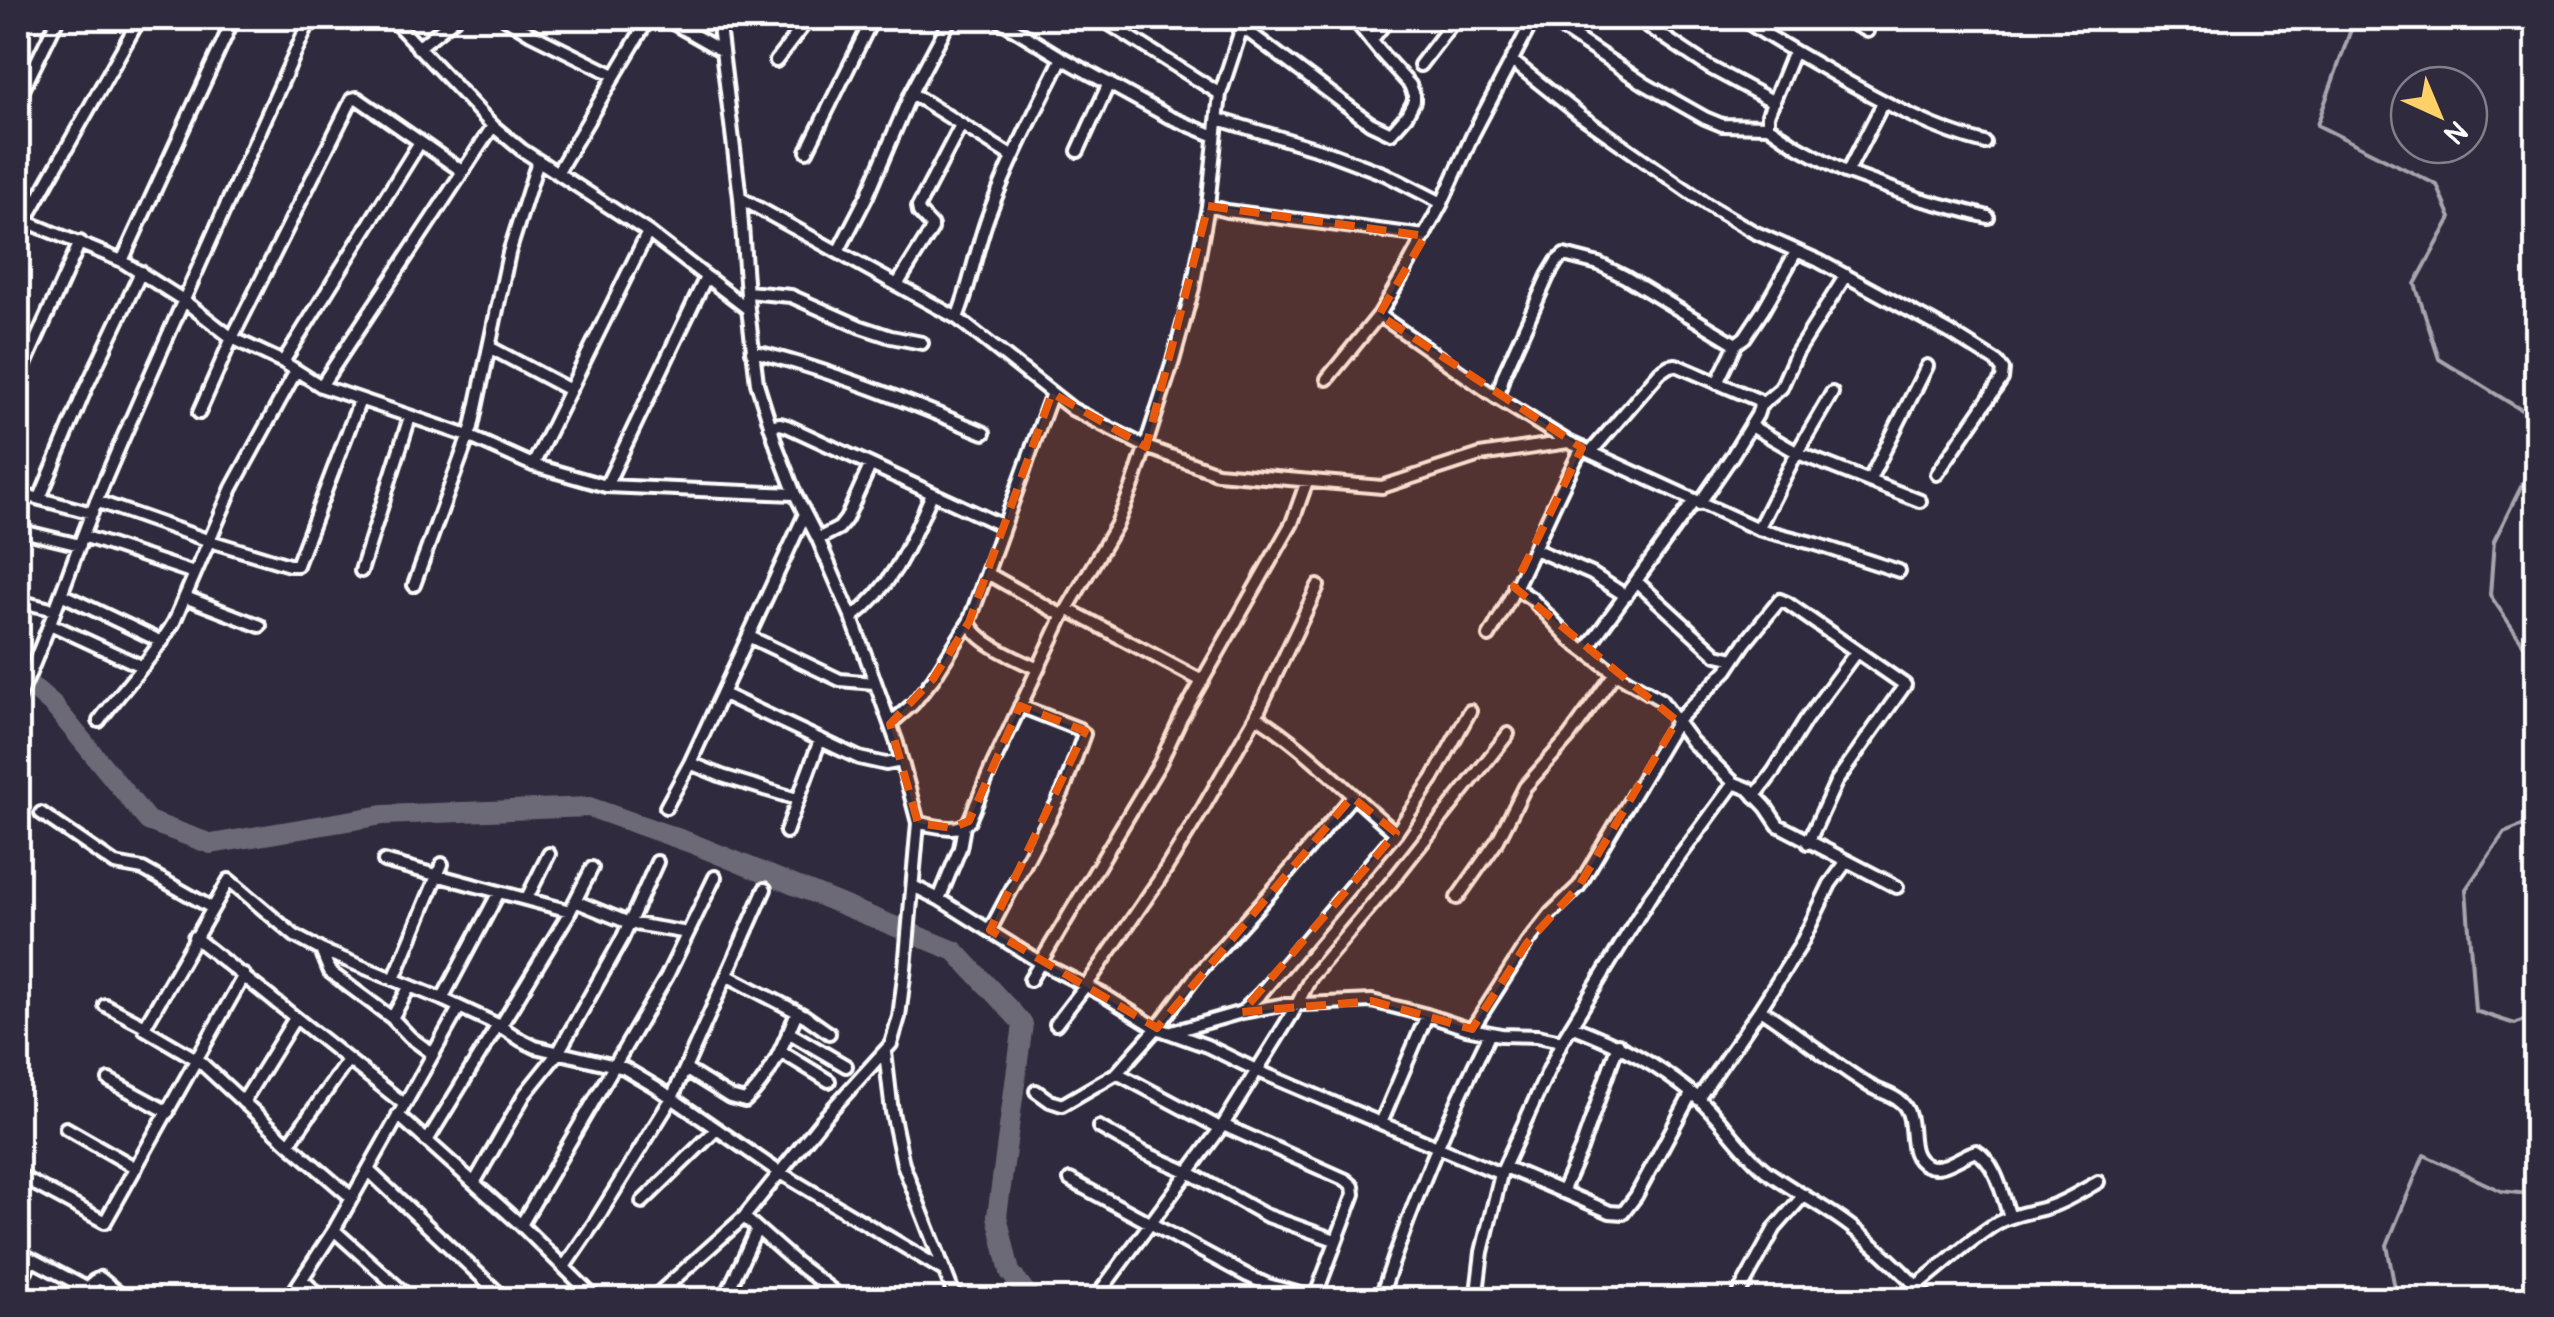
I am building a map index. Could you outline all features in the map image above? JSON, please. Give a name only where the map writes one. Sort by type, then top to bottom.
[{"type":"street","points":[[18,100],[23,77],[58,18]]},
{"type":"street","points":[[140,18],[20,222],[122,261],[183,300],[232,338],[284,362],[321,386],[468,436],[533,465],[606,486],[794,494]]},
{"type":"street","points":[[122,261],[234,18]]},
{"type":"street","points":[[18,700],[94,507],[311,18]]},
{"type":"street","points":[[391,18],[493,126],[538,161],[648,232],[748,309]]},
{"type":"street","points":[[418,48],[455,18]]},
{"type":"street","points":[[506,18],[614,75]]},
{"type":"street","points":[[558,173],[649,18]]},
{"type":"street","points":[[664,18],[722,50]]},
{"type":"street","points":[[650,1300],[744,1217],[823,1119],[886,1052],[895,1036],[906,968],[918,823],[902,761],[852,618],[794,494],[758,383],[718,18]]},
{"type":"street","points":[[776,61],[809,18]]},
{"type":"street","points":[[807,150],[873,18]]},
{"type":"street","points":[[838,252],[911,93],[952,18]]},
{"type":"street","points":[[996,18],[1168,117],[1215,136]]},
{"type":"street","points":[[1100,18],[1220,94]]},
{"type":"street","points":[[940,899],[960,848],[964,826],[1065,612],[1117,524],[1146,446],[1193,288],[1208,206],[1220,94],[1244,22],[1370,123],[1391,133],[1406,116],[1414,95],[1354,18]]},
{"type":"street","points":[[1371,42],[1389,18]]},
{"type":"street","points":[[1420,65],[1456,18]]},
{"type":"street","points":[[1327,379],[1380,316],[1442,204],[1473,134],[1534,18]]},
{"type":"street","points":[[1546,18],[1686,109],[1722,125],[1768,126],[1844,172],[1920,199],[1988,216]]},
{"type":"street","points":[[1636,18],[1709,68],[1774,102]]},
{"type":"street","points":[[1741,18],[1883,102],[1952,134],[1984,143]]},
{"type":"street","points":[[1842,18],[1867,32]]},
{"type":"street","points":[[1768,126],[1768,116],[1794,51]]},
{"type":"street","points":[[957,318],[1012,157],[1062,58]]},
{"type":"street","points":[[1511,60],[1580,116],[1708,204],[1754,232],[1951,333],[1996,362],[2003,370],[2002,378],[1937,474]]},
{"type":"street","points":[[1078,150],[1109,83]]},
{"type":"street","points":[[911,93],[1012,157]]},
{"type":"street","points":[[199,413],[232,338],[352,100],[358,98],[462,171]]},
{"type":"street","points":[[1848,171],[1883,102]]},
{"type":"street","points":[[1218,119],[1385,174],[1442,204]]},
{"type":"street","points":[[321,386],[493,126]]},
{"type":"street","points":[[897,285],[932,229],[918,207],[961,126]]},
{"type":"street","points":[[284,362],[420,142]]},
{"type":"street","points":[[414,585],[468,436],[509,253],[538,161]]},
{"type":"street","points":[[740,198],[957,318],[1072,410],[1146,446],[1217,472],[1382,486],[1480,455],[1568,442]]},
{"type":"street","points":[[1208,206],[1227,212],[1424,236]]},
{"type":"street","points":[[533,465],[648,232]]},
{"type":"street","points":[[18,380],[80,242]]},
{"type":"street","points":[[1716,383],[1736,344],[1741,343],[1763,310],[1796,252]]},
{"type":"street","points":[[1497,398],[1509,361],[1548,276],[1564,255],[1599,264],[1625,277],[1736,344]]},
{"type":"street","points":[[40,498],[84,390],[141,272]]},
{"type":"street","points":[[1585,651],[1697,502],[1751,426],[1760,406],[1782,388],[1796,354],[1846,276]]},
{"type":"street","points":[[606,486],[706,277]]},
{"type":"street","points":[[747,292],[791,296],[890,338],[922,343]]},
{"type":"street","points":[[1380,316],[1568,442],[1758,529],[1899,570]]},
{"type":"street","points":[[489,347],[570,390]]},
{"type":"street","points":[[752,351],[791,360],[984,434]]},
{"type":"street","points":[[1489,636],[1534,549],[1556,496],[1586,450],[1660,372],[1676,365],[1758,400],[1760,406]]},
{"type":"street","points":[[1870,480],[1928,366]]},
{"type":"street","points":[[99,721],[162,642],[186,598],[232,488],[296,371]]},
{"type":"street","points":[[890,724],[933,679],[969,622],[1052,393]]},
{"type":"street","points":[[1758,529],[1832,393]]},
{"type":"street","points":[[18,493],[94,507],[297,565],[360,400]]},
{"type":"street","points":[[360,571],[410,417]]},
{"type":"street","points":[[770,426],[788,426],[1003,526]]},
{"type":"street","points":[[1751,426],[1798,453],[1920,500]]},
{"type":"street","points":[[818,539],[839,528],[846,519],[870,466]]},
{"type":"street","points":[[1030,980],[1150,780],[1292,523],[1307,481]]},
{"type":"street","points":[[852,618],[872,602],[894,574],[932,494]]},
{"type":"street","points":[[666,807],[723,694],[805,514]]},
{"type":"street","points":[[18,530],[82,540],[194,573]]},
{"type":"street","points":[[1534,549],[1592,574],[1626,596]]},
{"type":"street","points":[[988,573],[1202,681]]},
{"type":"street","points":[[1636,582],[1717,655],[1734,659]]},
{"type":"street","points":[[1056,1024],[1159,880],[1256,716],[1318,586]]},
{"type":"street","points":[[1514,587],[1532,599],[1573,642],[1615,674],[1661,700],[1692,742],[1734,782],[1750,790],[1778,825],[1897,887]]},
{"type":"street","points":[[62,594],[162,642]]},
{"type":"street","points":[[186,598],[260,626]]},
{"type":"street","points":[[1472,1030],[1528,942],[1579,886],[1678,722],[1728,670],[1780,600],[1905,685],[1836,782],[1808,843]]},
{"type":"street","points":[[18,601],[55,610]]},
{"type":"street","points":[[969,622],[978,635],[1038,669]]},
{"type":"street","points":[[50,624],[141,666]]},
{"type":"street","points":[[750,637],[840,680],[874,682]]},
{"type":"street","points":[[1755,796],[1856,652]]},
{"type":"street","points":[[1456,898],[1498,840],[1525,787],[1569,737],[1615,674]]},
{"type":"street","points":[[723,694],[859,758],[886,764],[902,761]]},
{"type":"street","points":[[990,930],[1062,792],[1084,734],[1079,728],[1020,706]]},
{"type":"street","points":[[1242,1012],[1396,833],[1434,778],[1470,710]]},
{"type":"street","points":[[1256,716],[1319,762],[1396,833]]},
{"type":"street","points":[[1094,1300],[1222,1127],[1298,1004],[1311,976],[1508,734]]},
{"type":"street","points":[[786,832],[820,740]]},
{"type":"street","points":[[690,763],[798,799]]},
{"type":"street","points":[[1477,1292],[1482,1252],[1503,1170],[1562,1042],[1650,897],[1734,782]]},
{"type":"street","points":[[1036,1091],[1062,1105],[1116,1073],[1352,796]]},
{"type":"street","points":[[42,813],[114,864],[143,869],[212,908]]},
{"type":"street","points":[[918,823],[964,826]]},
{"type":"street","points":[[527,898],[549,854]]},
{"type":"street","points":[[384,861],[440,870],[499,892],[572,906],[629,923],[688,932]]},
{"type":"street","points":[[913,886],[1157,1028],[1207,1046],[1436,1147],[1610,1212],[1622,1213],[1695,1096],[1760,1009],[1847,861]]},
{"type":"street","points":[[474,1183],[525,1094],[558,1053],[629,923],[657,862]]},
{"type":"street","points":[[427,1141],[592,868]]},
{"type":"street","points":[[394,978],[440,870]]},
{"type":"street","points":[[521,1225],[666,976],[715,877]]},
{"type":"street","points":[[145,1026],[194,937],[227,883],[232,881],[295,936],[321,950],[442,999],[520,1040],[624,1068],[779,1172],[945,1271]]},
{"type":"street","points":[[564,1267],[672,1098],[764,888]]},
{"type":"street","points":[[442,999],[499,892]]},
{"type":"street","points":[[194,937],[348,1060],[401,1110],[427,1141],[597,1300]]},
{"type":"street","points":[[321,950],[330,972],[433,1054]]},
{"type":"street","points":[[18,1174],[104,1222],[244,975]]},
{"type":"street","points":[[728,976],[829,1033]]},
{"type":"street","points":[[392,1018],[410,986]]},
{"type":"street","points":[[1172,1032],[1242,1012],[1298,1004],[1372,1001],[1472,1030],[1562,1042]]},
{"type":"street","points":[[105,1005],[198,1060],[352,1198]]},
{"type":"street","points":[[288,1300],[334,1230],[459,1008]]},
{"type":"street","points":[[1760,1009],[1865,1083],[1903,1104],[1910,1114],[1914,1155],[1920,1162],[1939,1168],[1976,1151],[1983,1156],[1992,1168],[2010,1218]]},
{"type":"street","points":[[685,1069],[730,1097],[745,1100],[754,1093],[780,1050],[797,1012]]},
{"type":"street","points":[[1381,1123],[1427,1015]]},
{"type":"street","points":[[244,1102],[295,1018]]},
{"type":"street","points":[[1571,1026],[1648,1060],[1695,1096],[1753,1160],[1849,1225],[1929,1300]]},
{"type":"street","points":[[788,1032],[846,1066]]},
{"type":"street","points":[[1380,1300],[1436,1147],[1490,1033]]},
{"type":"street","points":[[1562,1192],[1618,1044]]},
{"type":"street","points":[[780,1050],[829,1081]]},
{"type":"street","points":[[886,1052],[892,1112],[904,1164],[956,1300]]},
{"type":"street","points":[[288,1144],[348,1060]]},
{"type":"street","points":[[1070,1180],[1248,1276],[1314,1299],[1354,1194],[1352,1186],[1116,1073]]},
{"type":"street","points":[[109,1080],[168,1112]]},
{"type":"street","points":[[1099,1127],[1265,1215],[1335,1240]]},
{"type":"street","points":[[66,1128],[136,1168]]},
{"type":"street","points":[[642,1202],[717,1129]]},
{"type":"street","points":[[369,1170],[506,1300]]},
{"type":"street","points":[[1916,1286],[1973,1240],[2010,1218],[2061,1202],[2098,1182]]},
{"type":"street","points":[[1735,1300],[1775,1228],[1804,1196]]},
{"type":"street","points":[[744,1217],[845,1300]]},
{"type":"street","points":[[724,1300],[758,1229]]},
{"type":"street","points":[[334,1230],[412,1300]]},
{"type":"street","points":[[18,1252],[85,1294],[100,1278],[127,1300]]},
{"type":"street","points":[[18,1284],[32,1260]]},
{"type":"street","points":[[302,1278],[324,1300]]},
{"type":"highlighted area","points":[[1208,206],[1425,236],[1379,315],[1582,448],[1514,587],[1677,721],[1579,886],[1527,943],[1472,1029],[1372,1001],[1242,1012],[1396,833],[1352,797],[1157,1028],[990,930],[1085,731],[1020,706],[969,821],[952,828],[918,823],[890,724],[933,679],[969,622],[1052,393],[1146,447]]},
{"type":"waterway","points":[[2355,18],[2317,125],[2437,185],[2451,218],[2415,284],[2439,359],[2536,419]]},
{"type":"waterway","points":[[2536,457],[2494,541],[2490,595],[2536,663]]},
{"type":"waterway","points":[[18,675],[54,706],[148,821],[211,844],[383,815],[589,807],[691,843],[955,951],[1023,1024],[997,1216],[1010,1272],[1032,1300]]},
{"type":"waterway","points":[[2536,820],[2504,833],[2466,889],[2475,1011],[2515,1024],[2536,1014]]},
{"type":"waterway","points":[[2397,1300],[2387,1245],[2424,1155],[2501,1191],[2536,1195]]}]
